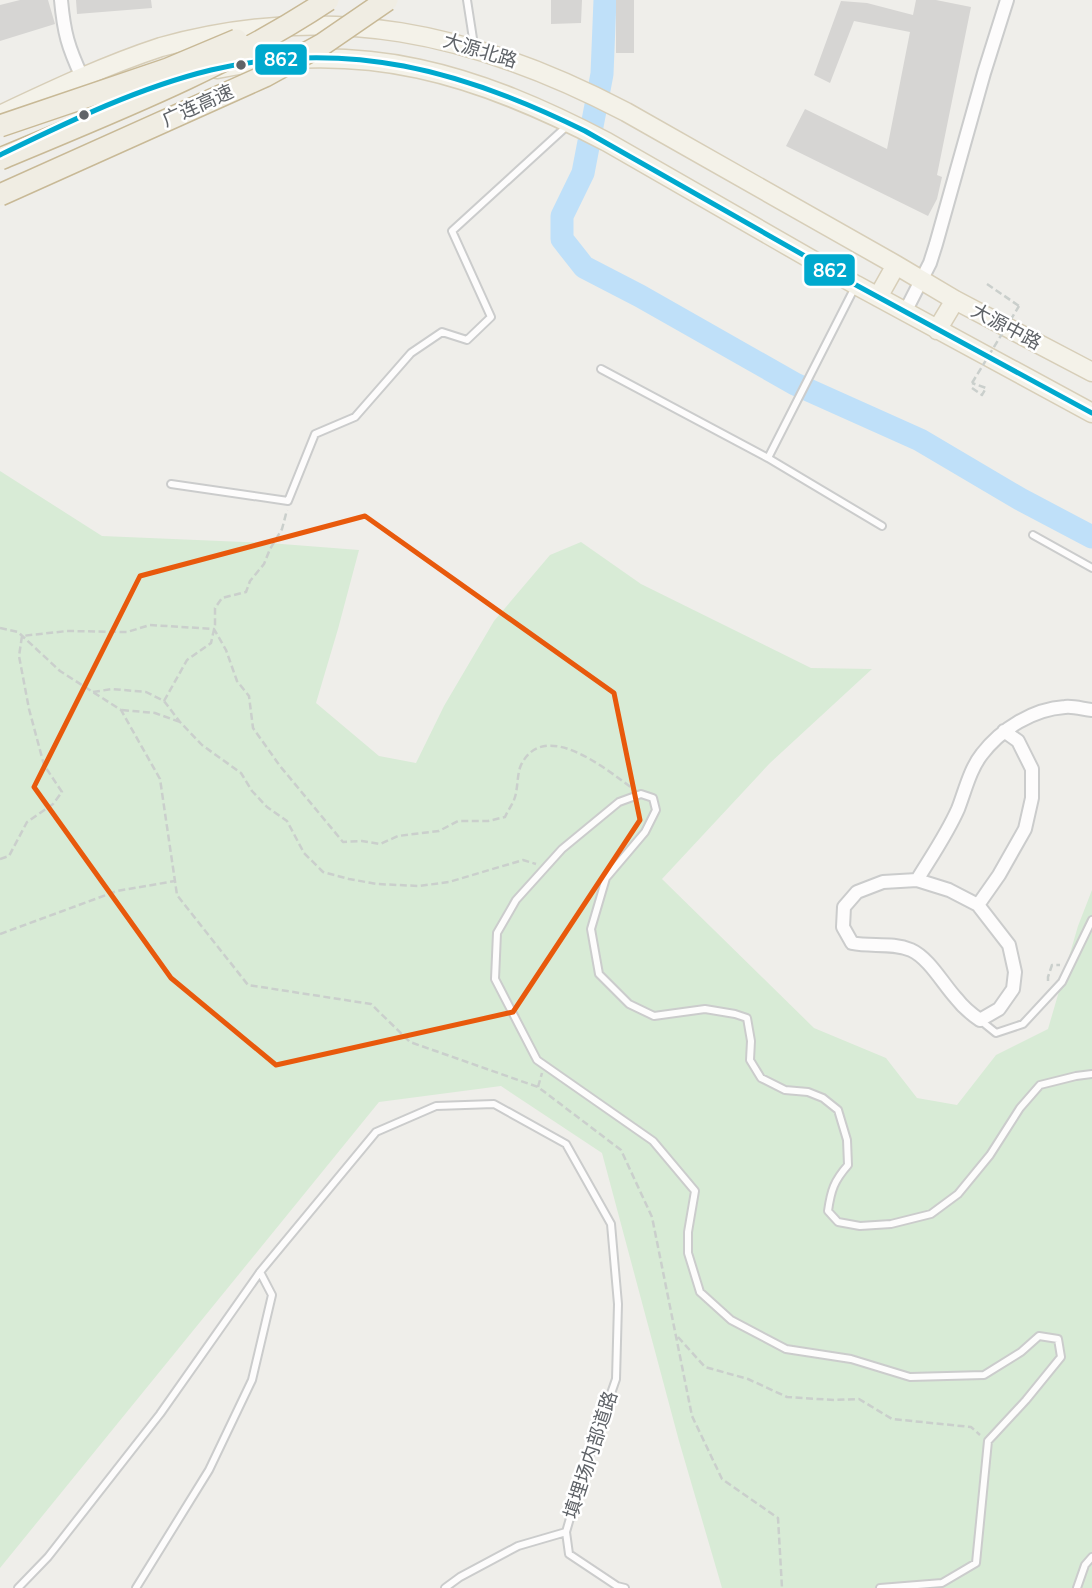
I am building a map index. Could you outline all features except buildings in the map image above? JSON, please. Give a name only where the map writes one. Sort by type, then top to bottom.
[{"type":"highway","points":[[0,126],[168,69],[290,15],[313,0]]},
{"type":"highway","name":"广连高速","points":[[0,157],[184,81],[240,52],[328,0]]},
{"type":"highway","points":[[0,183],[184,102],[297,48],[363,0]]},
{"type":"highway","name":"广连高速","points":[[0,195],[265,76],[323,44],[387,0]]},
{"type":"main road","name":"大源北路","points":[[0,115],[124,60],[173,44],[231,30],[273,25],[344,23],[423,33],[512,60],[588,93],[922,281]]},
{"type":"main road","name":"大源北路","points":[[0,157],[96,110],[181,78],[258,62],[309,57],[382,61],[463,79],[504,93],[575,125],[905,312]]},
{"type":"main road","points":[[878,297],[896,265]]},
{"type":"main road","name":"大源中路","points":[[922,281],[1092,372]]},
{"type":"main road","points":[[937,330],[954,300]]},
{"type":"main road","name":"大源中路","points":[[905,312],[1092,413]]},
{"type":"street","points":[[61,0],[68,48],[82,77]]},
{"type":"street","points":[[905,312],[930,263],[1007,0]]},
{"type":"street","points":[[917,880],[940,843],[981,755],[1004,731],[1034,713],[1066,706],[1092,710]]},
{"type":"street","points":[[978,905],[1025,829],[1032,798],[1032,769],[1018,741],[1004,731]]},
{"type":"street","points":[[917,880],[948,890],[978,905],[1009,945],[1015,972],[1013,989],[999,1009],[980,1020],[957,1000],[931,967],[912,951],[889,945],[864,946],[852,943],[843,927],[844,907],[857,892],[883,882],[917,880]]},
{"type":"lane","points":[[467,0],[474,47]]},
{"type":"lane","points":[[171,484],[288,501],[315,435],[355,417],[411,353],[442,332],[467,340],[491,317],[452,231],[575,125]]},
{"type":"lane","points":[[768,458],[856,285]]},
{"type":"lane","points":[[601,369],[768,458],[882,526]]},
{"type":"lane","points":[[1033,535],[1092,568]]},
{"type":"lane","points":[[880,1588],[942,1583],[976,1563],[988,1441],[1061,1357],[1058,1339],[1039,1335],[1021,1352],[984,1375],[910,1377],[851,1359],[786,1349],[731,1320],[700,1292],[688,1253],[688,1232],[695,1191],[653,1141],[537,1060],[495,979],[497,933],[516,900],[562,849],[620,802],[641,794],[653,798],[656,810],[645,832],[606,878],[591,929],[599,974],[629,1004],[654,1016],[705,1009],[747,1018],[751,1041],[750,1060],[761,1078],[785,1090],[808,1092],[823,1098],[838,1111],[847,1140],[848,1165],[836,1178],[830,1192],[828,1211],[838,1222],[860,1226],[891,1224],[931,1214],[958,1195],[990,1155],[1020,1108],[1040,1085],[1092,1074]]},
{"type":"lane","points":[[980,1020],[996,1033],[1023,1024],[1062,982],[1092,920]]},
{"type":"lane","name":"填埋场内部道路","points":[[18,1588],[48,1558],[160,1414],[260,1272],[376,1132],[436,1106],[494,1104],[566,1144],[611,1224],[618,1304],[616,1379],[566,1532],[569,1554],[617,1586],[625,1588]]},
{"type":"lane","points":[[136,1588],[209,1470],[252,1380],[272,1295],[260,1272]]},
{"type":"lane","points":[[445,1588],[518,1546],[566,1532]]},
{"type":"lane","points":[[1077,1588],[1085,1565],[1092,1557]]},
{"type":"path","points":[[972,388],[982,395],[986,388],[972,383],[1019,306],[988,284]]},
{"type":"path","points":[[164,701],[187,660],[211,643],[215,608],[222,598],[246,592],[250,580],[264,564],[282,529],[288,501]]},
{"type":"path","points":[[22,636],[67,631],[127,632],[150,625],[214,629]]},
{"type":"path","points":[[0,628],[18,632],[60,671],[121,710],[155,713],[180,722]]},
{"type":"path","points":[[214,629],[226,650],[237,681],[249,696],[253,728],[280,766],[343,842],[380,844],[398,836],[439,831],[458,821],[488,821],[505,817],[515,799],[521,765],[534,749],[554,744],[584,755],[641,794]]},
{"type":"path","points":[[0,859],[9,856],[27,822],[53,804],[62,793],[44,765],[29,709],[19,656],[22,636]]},
{"type":"path","points":[[93,692],[111,689],[146,692],[164,701],[202,745],[242,773],[252,791],[267,807],[287,821],[304,853],[323,872],[368,882],[419,886],[449,882],[523,860],[546,866]]},
{"type":"path","points":[[121,710],[160,779],[177,895],[248,985],[371,1004],[410,1042],[538,1087],[621,1150],[652,1217],[692,1416],[722,1479],[778,1518],[782,1588]]},
{"type":"path","points":[[0,934],[117,891],[175,881]]},
{"type":"path","points":[[676,1335],[705,1367],[748,1379],[787,1397],[859,1399],[892,1419],[971,1427],[988,1441]]},
{"type":"highlighted area","points":[[365,516],[614,693],[640,820],[513,1012],[276,1065],[171,978],[34,787],[140,576]]},
{"type":"green space","points":[[0,471],[102,536],[359,550],[316,703],[379,756],[416,763],[444,706],[494,621],[550,555],[581,542],[641,584],[811,668],[872,669],[770,763],[662,879],[814,1028],[886,1058],[917,1098],[957,1105],[996,1055],[1048,1029],[1078,926],[1092,890],[1092,1588],[722,1588],[679,1441],[602,1153],[501,1086],[379,1102],[0,1568]]},
{"type":"waterway","points":[[605,0],[602,74],[583,173],[562,216],[562,239],[584,267],[795,384],[920,440],[1020,499],[1092,537]]},
{"type":"transit line","name":"862","points":[[0,155],[130,96],[211,70],[261,61],[310,58],[357,59],[404,66],[495,92],[585,131],[856,285],[1092,413]]}]
